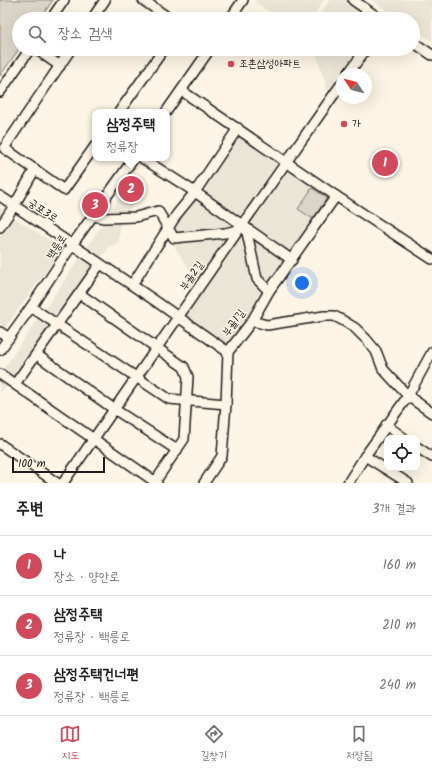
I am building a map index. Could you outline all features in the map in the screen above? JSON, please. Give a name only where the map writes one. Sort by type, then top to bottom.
[{"type":"street","points":[[56,12],[64,0]]},
{"type":"street","points":[[97,12],[105,0]]},
{"type":"street","points":[[235,12],[243,0]]},
{"type":"street","points":[[353,0],[370,12]]},
{"type":"street","points":[[148,1],[161,12]]},
{"type":"street","points":[[420,47],[432,55]]},
{"type":"street","points":[[0,92],[25,56]]},
{"type":"street","points":[[46,56],[60,66]]},
{"type":"street","points":[[66,56],[4,148],[64,190],[92,150]]},
{"type":"street","points":[[121,109],[159,56]]},
{"type":"street","points":[[168,109],[205,56]]},
{"type":"street","points":[[352,68],[361,56]]},
{"type":"street","points":[[182,91],[336,196],[432,259]]},
{"type":"street","name":"부골2길","points":[[63,483],[336,92]]},
{"type":"street","points":[[132,285],[169,228],[238,128]]},
{"type":"street","name":"백릉로","points":[[0,350],[31,308],[72,245],[132,161]]},
{"type":"street","points":[[147,161],[195,192],[242,227],[292,260]]},
{"type":"street","points":[[0,227],[35,169]]},
{"type":"street","name":"궁포3로","points":[[0,196],[228,352]]},
{"type":"street","name":"부골1길","points":[[204,483],[222,456],[228,352],[252,321],[270,291],[336,196]]},
{"type":"street","points":[[94,216],[104,218],[136,217],[158,211],[174,238],[226,233],[242,227]]},
{"type":"street","points":[[242,227],[257,279],[270,291]]},
{"type":"street","points":[[15,384],[100,264]]},
{"type":"street","points":[[0,374],[156,482],[184,439],[188,377],[184,367],[80,294]]},
{"type":"street","points":[[31,308],[169,399],[226,404]]},
{"type":"street","points":[[252,321],[267,325],[324,316],[334,316],[342,320],[355,328],[366,339],[376,351],[383,369],[408,396],[432,413]]},
{"type":"street","points":[[0,332],[9,338]]},
{"type":"street","points":[[348,483],[364,456],[428,367],[432,352]]},
{"type":"street","points":[[37,355],[114,409],[178,450]]},
{"type":"street","points":[[386,425],[400,435]]},
{"type":"street","points":[[0,444],[57,483]]},
{"type":"street","points":[[420,449],[432,457]]},
{"type":"street","points":[[364,456],[408,483]]},
{"type":"shaded area","points":[[0,0],[53,0],[45,12],[12,12],[12,56],[14,56],[0,76]]},
{"type":"shaded area","points":[[256,0],[304,0],[306,3],[308,0],[324,0],[316,12],[270,12],[255,2]]},
{"type":"shaded area","points":[[330,0],[345,0],[361,12],[322,12]]},
{"type":"shaded area","points":[[372,0],[432,0],[432,41],[420,33],[420,12],[389,12]]},
{"type":"shaded area","points":[[317,56],[353,56],[345,68],[336,68],[336,81],[328,92]]},
{"type":"shaded area","points":[[239,133],[331,196],[229,345],[184,315],[203,290],[163,229]]},
{"type":"shaded area","points":[[128,185],[140,194],[127,214],[120,221],[119,242],[109,247],[15,380],[0,392],[0,374]]},
{"type":"shaded area","points":[[312,188],[327,198],[313,219],[298,209]]},
{"type":"shaded area","points":[[0,208],[62,249],[0,335]]},
{"type":"place","name":"조촌삼성아파트","points":[[231,64]]},
{"type":"place","name":"가","points":[[344,124]]},
{"type":"place","name":"나","points":[[385,163]]},
{"type":"place","name":"삼정주택","points":[[131,189]]},
{"type":"place","name":"삼정주택건너편","points":[[95,205]]}]
